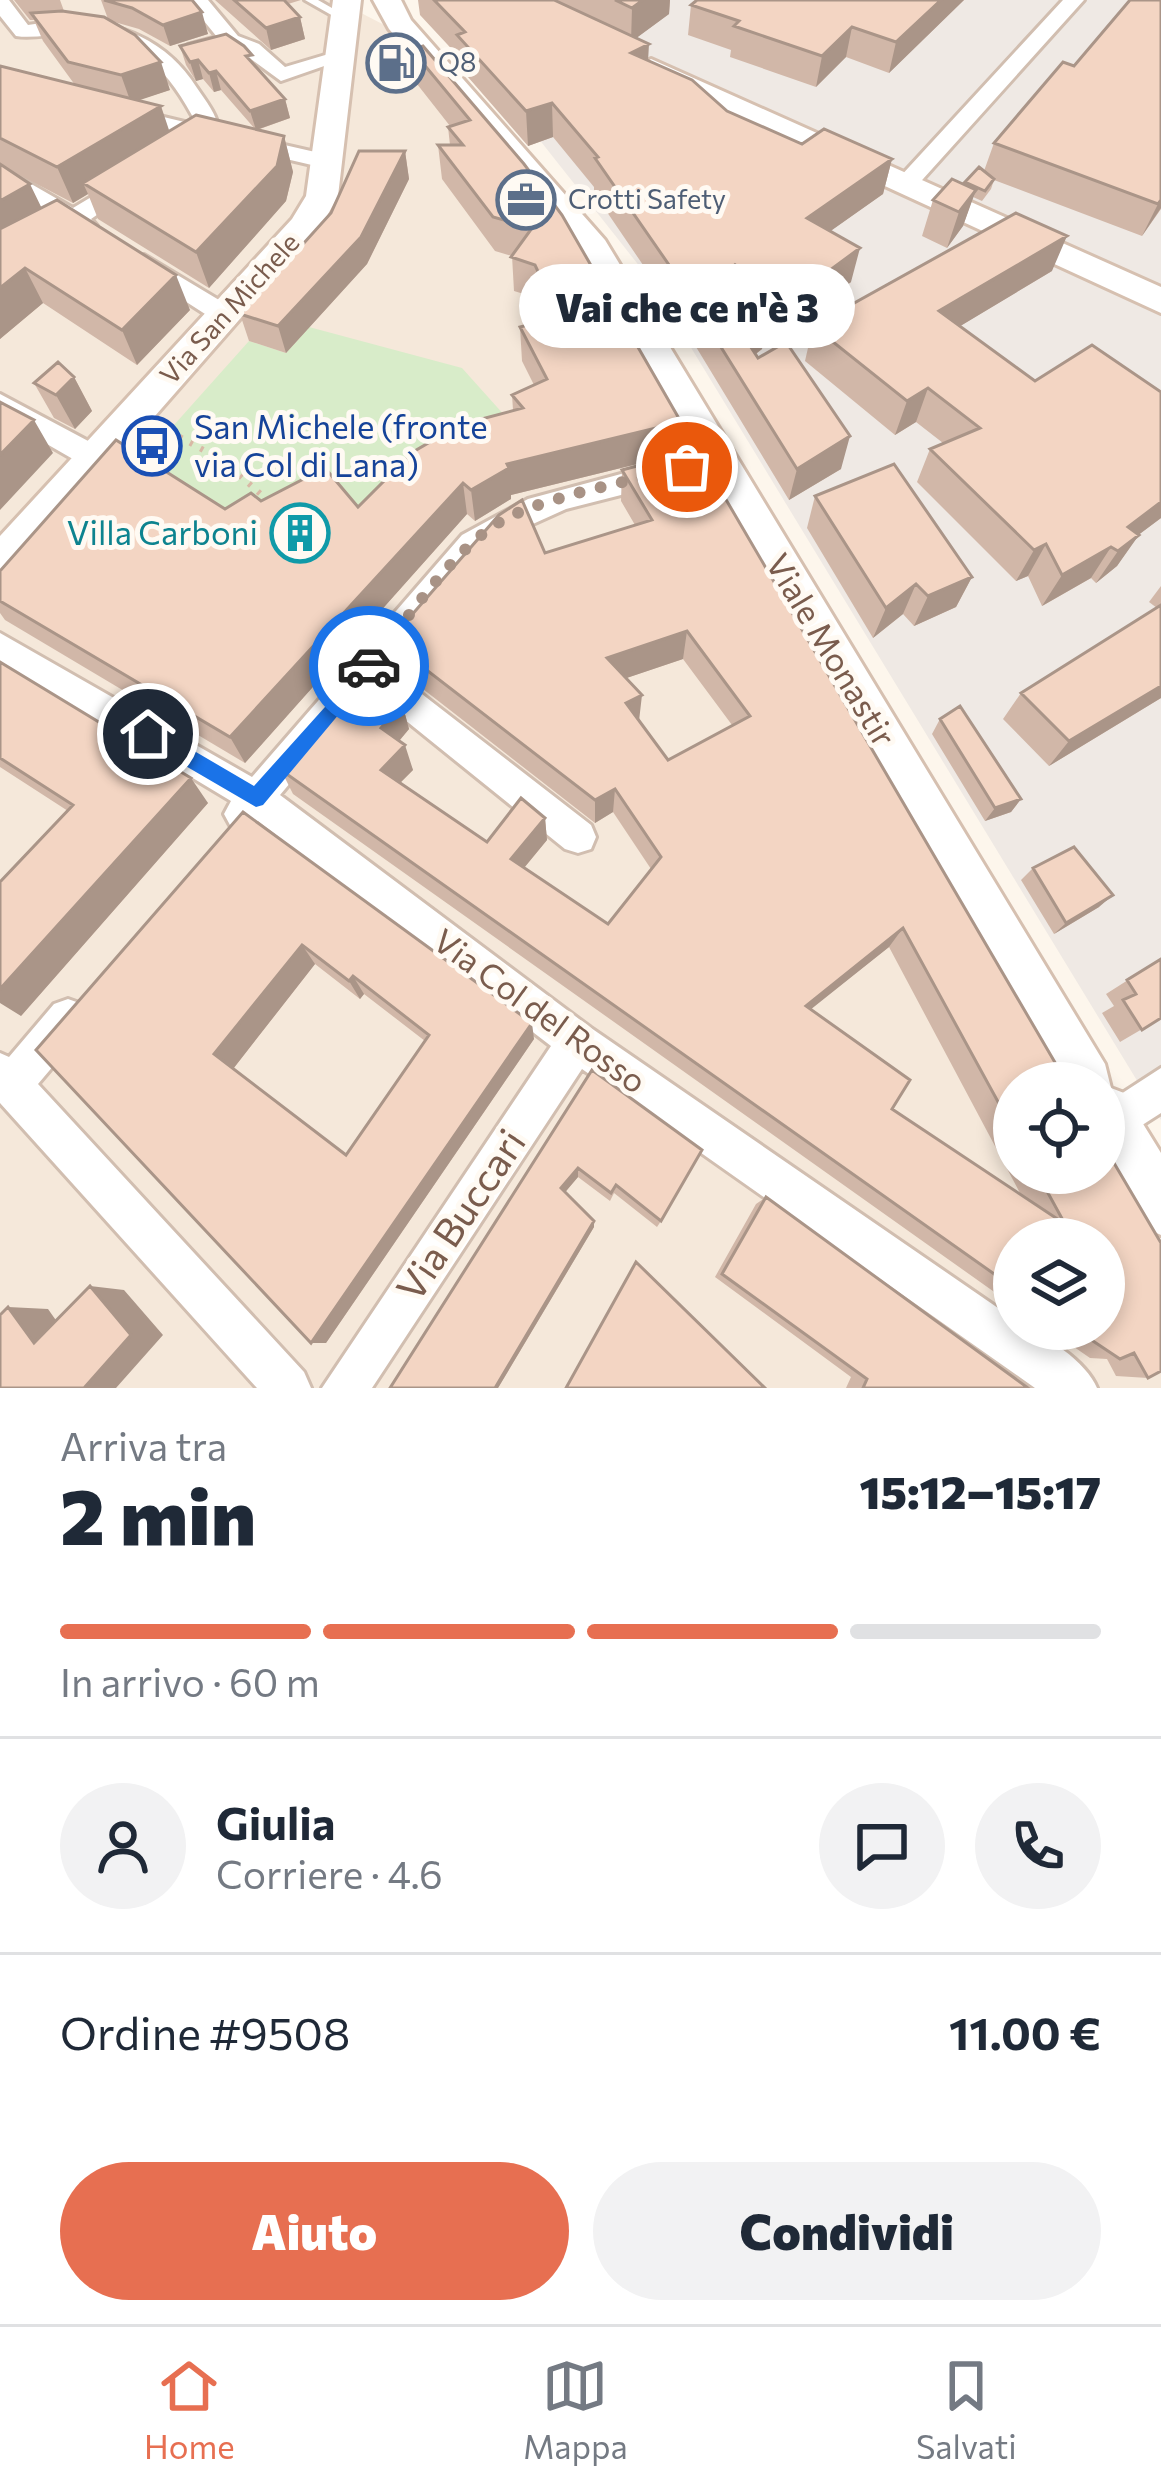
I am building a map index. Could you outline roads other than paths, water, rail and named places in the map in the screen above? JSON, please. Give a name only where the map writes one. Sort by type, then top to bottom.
[{"type":"main road","points":[[345,27],[375,19],[399,20]]},
{"type":"main road","name":"Viale Monastir","points":[[399,20],[593,248],[1073,1062]]},
{"type":"main road","name":"Via San Michele","points":[[0,564],[305,225],[322,196],[345,27]]},
{"type":"main road","points":[[621,54],[1161,301]]},
{"type":"main road","name":"Viale Monastir","points":[[1125,1148],[1161,1206]]},
{"type":"street","points":[[196,0],[229,38]]},
{"type":"street","points":[[906,184],[1074,0]]},
{"type":"street","points":[[0,2],[23,32],[63,24],[137,40],[165,60],[208,123],[208,135]]},
{"type":"street","points":[[165,60],[229,38],[247,42],[281,75],[345,27]]},
{"type":"street","points":[[110,111],[328,162]]},
{"type":"street","points":[[0,264],[208,135]]},
{"type":"street","points":[[0,173],[225,315]]},
{"type":"street","points":[[0,404],[95,458]]},
{"type":"street","points":[[218,843],[473,543],[495,525],[524,511],[718,459]]},
{"type":"street","name":"Via Col del Rosso","points":[[0,646],[256,798],[577,1042],[1074,1388]]},
{"type":"street","points":[[366,669],[578,837]]},
{"type":"street","points":[[98,983],[5,1079],[289,1388]]},
{"type":"street","name":"Via Buccari","points":[[345,1388],[577,1042]]},
{"type":"street","points":[[1125,1099],[1161,1088]]},
{"type":"lane","points":[[310,0],[345,27]]},
{"type":"place","name":"Q8","points":[[396,63]]},
{"type":"place","name":"Crotti Safety","points":[[526,200]]},
{"type":"place","name":"San Michele (fronte via Col di Lana)","points":[[152,446]]},
{"type":"place","name":"Vai che ce n'è 3","points":[[687,467]]},
{"type":"place","name":"Villa Carboni","points":[[300,533]]}]
